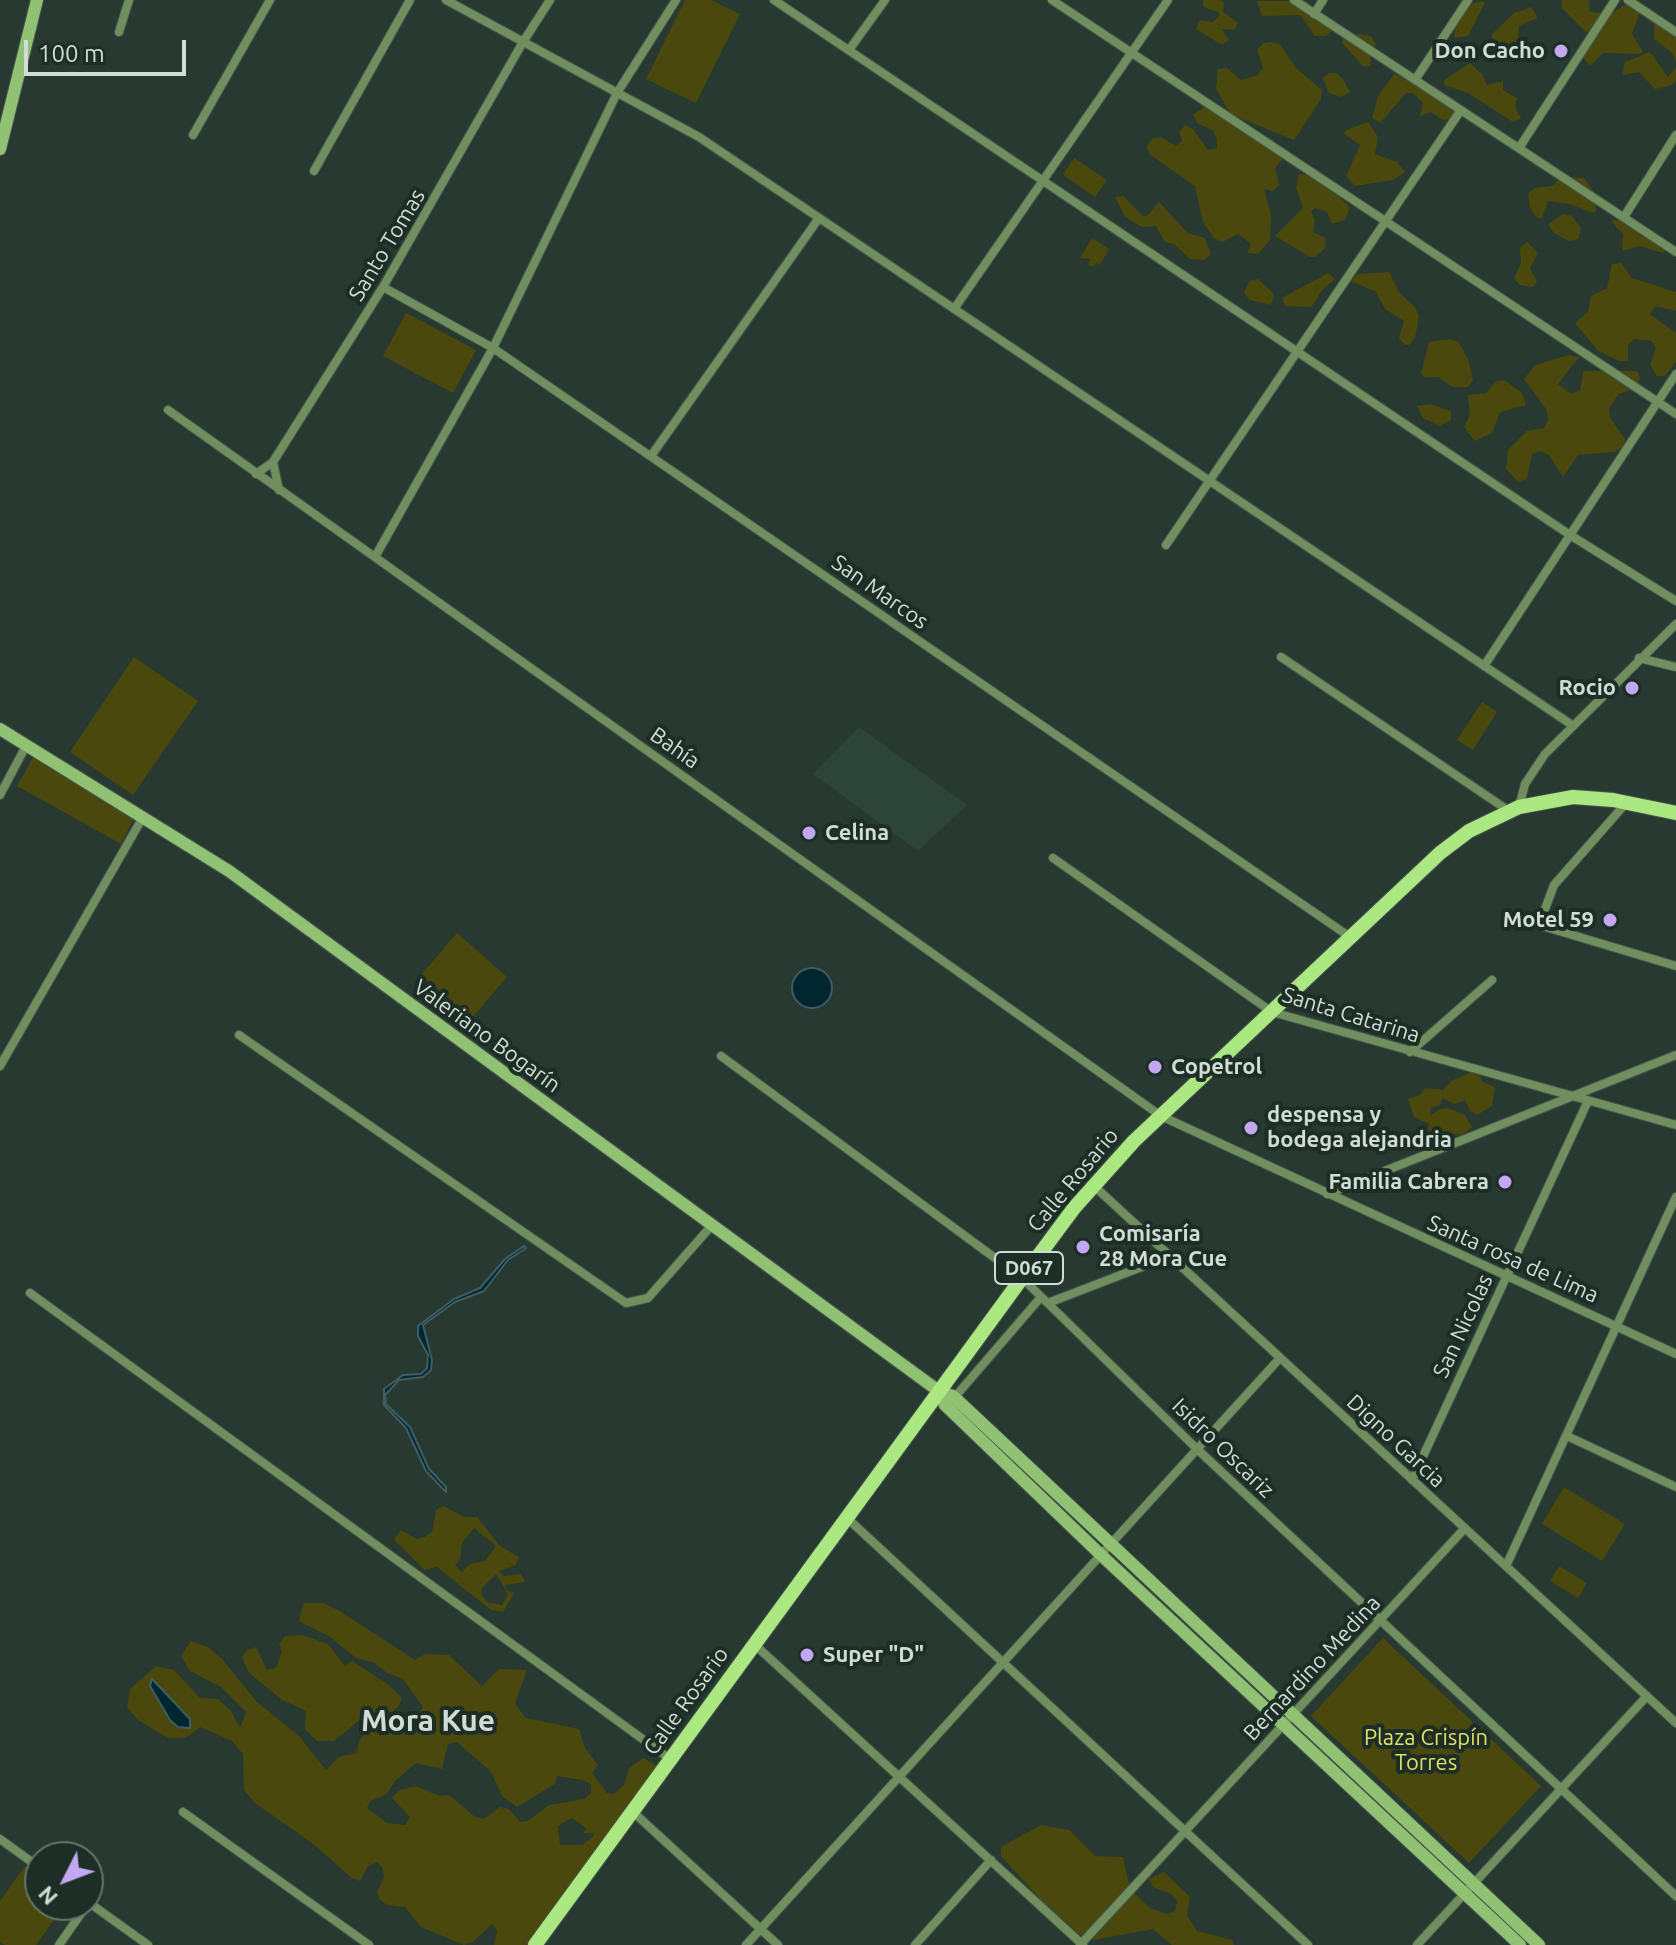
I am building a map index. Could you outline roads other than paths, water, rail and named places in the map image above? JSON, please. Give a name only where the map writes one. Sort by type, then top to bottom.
[{"type":"main road","name":"Calle Rosario","points":[[535,1945],[1022,1278],[1093,1185],[1161,1116],[1455,840],[1514,809],[1573,797],[1627,802],[1676,813]]},
{"type":"street","points":[[0,149],[37,0]]},
{"type":"street","points":[[119,32],[129,0]]},
{"type":"street","points":[[193,135],[270,0]]},
{"type":"street","points":[[314,171],[410,0]]},
{"type":"street","points":[[446,0],[699,137],[1572,725]]},
{"type":"street","name":"Santo Tomas","points":[[256,474],[273,462],[383,287],[550,0]]},
{"type":"street","points":[[375,557],[493,348],[617,93],[676,0]]},
{"type":"street","points":[[774,0],[1570,535],[1676,601]]},
{"type":"street","points":[[849,50],[885,0]]},
{"type":"street","points":[[1052,0],[1676,414]]},
{"type":"street","points":[[954,309],[1168,0]]},
{"type":"street","points":[[1294,0],[1676,252]]},
{"type":"street","points":[[1314,14],[1323,0]]},
{"type":"street","points":[[1415,80],[1468,0]]},
{"type":"street","points":[[1519,148],[1615,0]]},
{"type":"street","points":[[1628,0],[1676,32]]},
{"type":"street","points":[[1166,545],[1461,110]]},
{"type":"street","points":[[1624,217],[1676,135]]},
{"type":"street","points":[[651,456],[819,218]]},
{"type":"street","name":"San Marcos","points":[[383,287],[493,348],[1350,937]]},
{"type":"street","points":[[1484,666],[1676,374]]},
{"type":"street","name":"Bahía","points":[[168,410],[1161,1116]]},
{"type":"street","points":[[273,462],[279,490]]},
{"type":"street","points":[[1281,657],[1514,809],[1531,773],[1572,725],[1676,624]]},
{"type":"street","points":[[1639,658],[1676,667]]},
{"type":"street","name":"Valeriano Bogarín","points":[[0,729],[229,871],[940,1392]]},
{"type":"street","points":[[0,795],[27,744]]},
{"type":"street","points":[[1627,802],[1554,885],[1539,925],[1676,966]]},
{"type":"street","points":[[0,1066],[143,817]]},
{"type":"street","name":"Santa Catarina","points":[[1053,858],[1272,1012],[1676,1125]]},
{"type":"street","points":[[1410,1052],[1492,980]]},
{"type":"street","points":[[239,1035],[626,1303],[648,1298],[713,1224]]},
{"type":"street","points":[[1327,1194],[1676,1055]]},
{"type":"street","name":"Isidro Oscariz","points":[[721,1056],[1022,1278],[1197,1449],[1676,1896]]},
{"type":"street","name":"San Nicolas","points":[[1412,1480],[1588,1101]]},
{"type":"street","name":"Santa rosa de Lima","points":[[1161,1116],[1676,1354]]},
{"type":"street","name":"Digno Garcia","points":[[1093,1185],[1676,1723]]},
{"type":"street","points":[[1506,1566],[1673,1213],[1676,1197]]},
{"type":"street","points":[[954,1398],[986,1360],[1045,1300],[1170,1256]]},
{"type":"street","points":[[30,1293],[670,1759]]},
{"type":"street","points":[[971,1348],[986,1360]]},
{"type":"street","points":[[746,1945],[1280,1358]]},
{"type":"street","points":[[940,1392],[954,1398],[1539,1945]]},
{"type":"street","points":[[940,1392],[945,1405],[1101,1555],[1520,1945]]},
{"type":"street","points":[[1567,1436],[1676,1487]]},
{"type":"street","points":[[847,1518],[1308,1945]]},
{"type":"street","name":"Bernardino Medina","points":[[1081,1945],[1465,1528]]},
{"type":"street","points":[[755,1645],[900,1775],[1081,1945]]},
{"type":"street","points":[[1417,1945],[1647,1696]]},
{"type":"street","points":[[632,1811],[778,1945]]},
{"type":"street","points":[[183,1812],[369,1945]]},
{"type":"street","points":[[0,1839],[24,1856]]},
{"type":"street","points":[[915,1945],[991,1860]]},
{"type":"street","points":[[104,1914],[148,1945]]},
{"type":"street","points":[[59,1945],[76,1921]]},
{"type":"water","points":[[812,968],[826,974],[832,988],[826,1002],[812,1008],[798,1002],[792,988],[798,974]]},
{"type":"water","points":[[524,1246],[526,1248],[508,1260],[484,1291],[455,1302],[423,1325],[432,1360],[431,1370],[423,1377],[399,1380],[385,1395],[386,1404],[410,1427],[429,1469],[446,1487],[446,1492],[426,1471],[406,1428],[384,1405],[384,1389],[403,1375],[421,1374],[427,1368],[428,1355],[418,1336],[418,1326],[454,1299],[480,1288],[505,1259]]},
{"type":"water","points":[[152,1679],[190,1719],[190,1728],[178,1727],[170,1720],[150,1686]]},
{"type":"place","name":"Don Cacho","points":[[1561,51]]},
{"type":"place","name":"Rocio","points":[[1632,688]]},
{"type":"place","name":"Celina","points":[[809,833]]},
{"type":"place","name":"Motel 59","points":[[1610,920]]},
{"type":"place","name":"Copetrol","points":[[1155,1067]]},
{"type":"place","name":"despensa y bodega alejandria","points":[[1251,1128]]},
{"type":"place","name":"Familia Cabrera","points":[[1505,1182]]},
{"type":"place","name":"Comisaría 28 Mora Cue","points":[[1083,1247]]},
{"type":"place","name":"Super \"D\"","points":[[807,1655]]},
{"type":"district","name":"Mora Kue","points":[[428,1721]]},
{"type":"park label","name":"Plaza Crispín Torres","points":[[1426,1750]]}]
